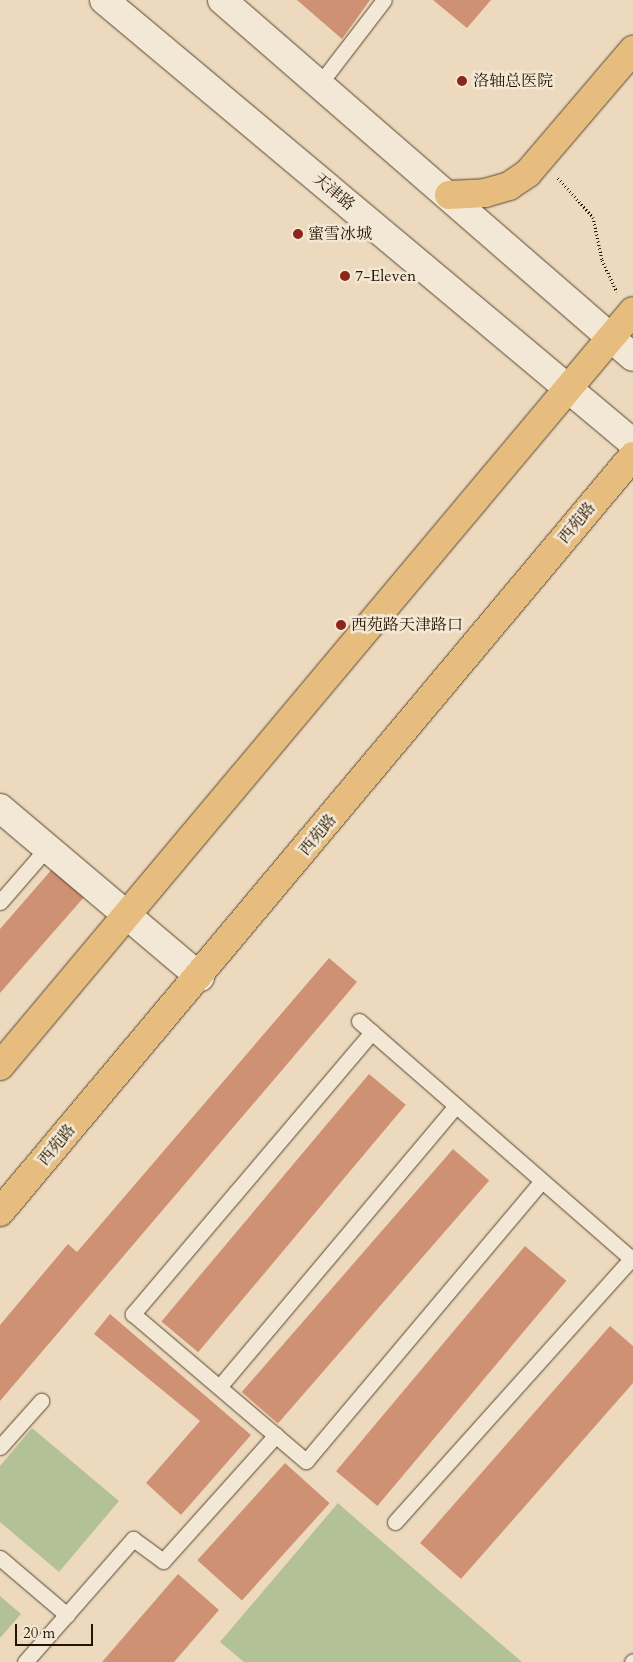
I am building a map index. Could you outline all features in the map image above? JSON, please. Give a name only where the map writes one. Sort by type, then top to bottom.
[{"type":"main road","name":"天津路","points":[[104,0],[633,443]]},
{"type":"main road","points":[[222,0],[321,82],[633,357]]},
{"type":"main road","points":[[449,195],[485,193],[509,186],[540,160],[633,50]]},
{"type":"main road","points":[[0,1066],[611,338],[626,303]]},
{"type":"main road","name":"西苑路","points":[[0,1212],[200,977],[633,456]]},
{"type":"main road","points":[[0,808],[200,977]]},
{"type":"lane","points":[[321,82],[384,0]]},
{"type":"lane","points":[[0,902],[47,848]]},
{"type":"lane","points":[[359,1021],[632,1260],[395,1522]]},
{"type":"lane","points":[[372,1032],[133,1314],[306,1461],[542,1181]]},
{"type":"lane","points":[[220,1386],[456,1106]]},
{"type":"lane","points":[[0,1448],[41,1401]]},
{"type":"lane","points":[[25,1662],[133,1539],[163,1561],[276,1435]]},
{"type":"lane","points":[[0,1558],[67,1614]]},
{"type":"path","points":[[540,160],[592,217],[602,260],[626,303]]},
{"type":"green space","points":[[32,1428],[119,1501],[59,1572],[0,1522],[0,1466]]},
{"type":"green space","points":[[338,1503],[522,1662],[244,1662],[220,1642]]},
{"type":"green space","points":[[0,1596],[21,1614],[0,1638]]},
{"type":"building","points":[[297,0],[370,0],[342,39]]},
{"type":"building","points":[[433,0],[491,0],[467,28]]},
{"type":"building","points":[[53,868],[85,896],[0,993],[0,929]]},
{"type":"building","points":[[329,958],[357,982],[0,1401],[0,1325],[68,1244],[77,1252]]},
{"type":"building","points":[[369,1074],[406,1105],[198,1352],[161,1321]]},
{"type":"building","points":[[453,1149],[489,1180],[278,1424],[242,1392]]},
{"type":"building","points":[[525,1246],[566,1281],[377,1506],[336,1471]]},
{"type":"building","points":[[110,1314],[251,1435],[181,1515],[146,1483],[200,1421],[94,1334]]},
{"type":"building","points":[[610,1326],[633,1346],[633,1383],[461,1579],[420,1543]]},
{"type":"building","points":[[285,1463],[330,1503],[242,1600],[197,1560]]},
{"type":"building","points":[[178,1574],[219,1610],[174,1662],[102,1662]]},
{"type":"place","name":"洛轴总医院","points":[[462,81]]},
{"type":"place","name":"蜜雪冰城","points":[[298,234]]},
{"type":"place","name":"7-Eleven","points":[[345,276]]},
{"type":"place","name":"西苑路天津路口","points":[[341,625]]}]
